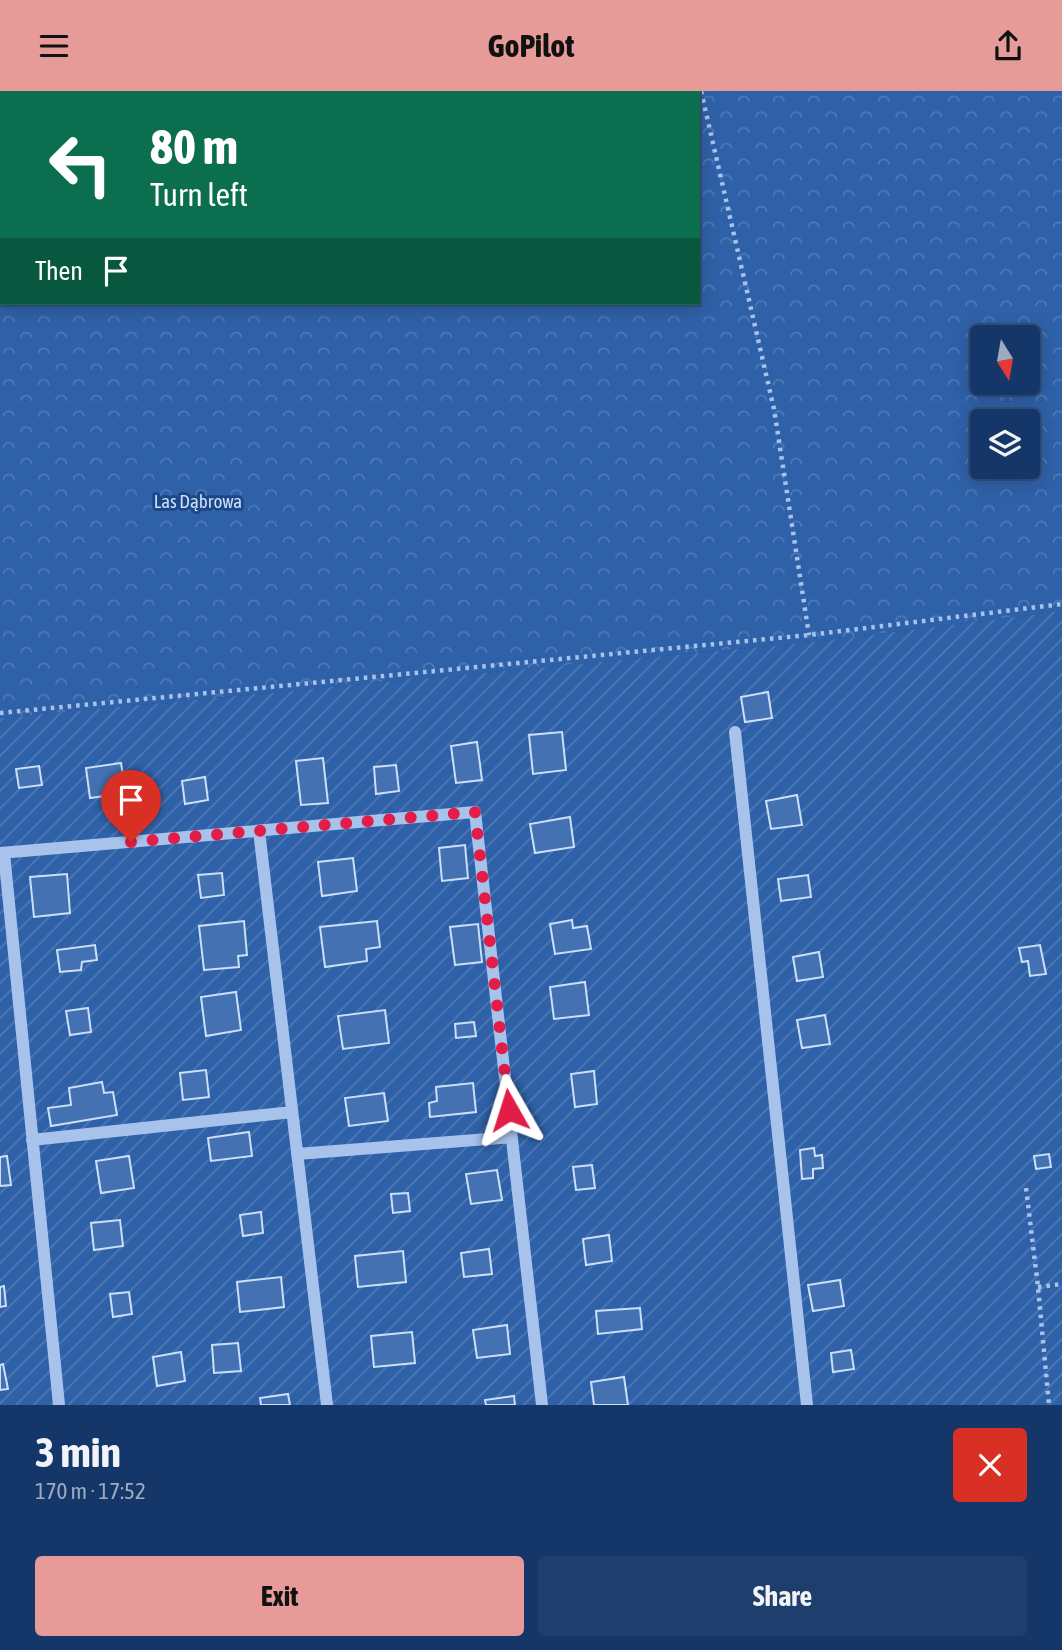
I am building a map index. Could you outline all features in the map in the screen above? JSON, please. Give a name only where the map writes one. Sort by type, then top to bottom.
[{"type":"lane","points":[[735,732],[807,1405]]},
{"type":"lane","points":[[59,1405],[2,853],[475,812],[542,1405]]},
{"type":"lane","points":[[259,831],[327,1405]]},
{"type":"lane","points":[[32,1140],[292,1112]]},
{"type":"lane","points":[[298,1154],[512,1137]]},
{"type":"path","points":[[701,91],[774,409],[809,635]]},
{"type":"path","points":[[0,713],[809,635],[1062,604]]},
{"type":"path","points":[[1026,1188],[1049,1405]]},
{"type":"path","points":[[1038,1287],[1062,1284]]},
{"type":"green space","name":"Las Dąbrowa","points":[[700,91],[1062,91],[1062,611],[812,642],[0,718],[0,305],[700,305]]},
{"type":"green space","points":[[1062,611],[1062,1405],[0,1405],[0,718],[812,642]]},
{"type":"building","points":[[768,692],[772,718],[745,722],[741,697]]},
{"type":"building","points":[[562,732],[566,770],[533,774],[529,735]]},
{"type":"building","points":[[477,742],[482,780],[456,783],[451,746]]},
{"type":"building","points":[[323,758],[328,803],[301,805],[296,761]]},
{"type":"building","points":[[121,763],[126,793],[90,798],[86,768]]},
{"type":"building","points":[[396,765],[399,791],[376,794],[374,767]]},
{"type":"building","points":[[39,766],[42,785],[19,788],[16,769]]},
{"type":"building","points":[[205,777],[208,800],[185,804],[182,781]]},
{"type":"building","points":[[797,795],[802,825],[771,829],[766,801]]},
{"type":"building","points":[[570,817],[574,847],[535,853],[530,824]]},
{"type":"building","points":[[465,845],[468,878],[442,881],[439,848]]},
{"type":"building","points":[[353,858],[357,891],[322,896],[318,862]]},
{"type":"building","points":[[222,873],[224,895],[201,898],[198,875]]},
{"type":"building","points":[[67,874],[70,913],[34,917],[30,877]]},
{"type":"building","points":[[808,875],[811,897],[781,901],[778,879]]},
{"type":"building","points":[[572,920],[573,928],[587,926],[591,949],[555,954],[550,924]]},
{"type":"building","points":[[244,921],[247,955],[238,956],[239,967],[204,970],[199,926]]},
{"type":"building","points":[[377,921],[380,947],[366,949],[367,961],[325,967],[320,927]]},
{"type":"building","points":[[478,924],[482,962],[455,965],[450,927]]},
{"type":"building","points":[[95,945],[97,960],[82,962],[81,970],[60,972],[57,950]]},
{"type":"building","points":[[1040,945],[1046,974],[1030,976],[1028,961],[1022,962],[1019,948]]},
{"type":"building","points":[[819,952],[823,977],[797,981],[793,957]]},
{"type":"building","points":[[585,982],[589,1015],[554,1019],[550,987]]},
{"type":"building","points":[[236,992],[241,1030],[206,1036],[201,997]]},
{"type":"building","points":[[88,1008],[91,1032],[70,1035],[66,1011]]},
{"type":"building","points":[[385,1010],[389,1043],[343,1049],[338,1016]]},
{"type":"building","points":[[825,1015],[830,1044],[802,1048],[797,1020]]},
{"type":"building","points":[[474,1022],[476,1036],[456,1038],[455,1024]]},
{"type":"building","points":[[206,1070],[209,1097],[183,1100],[180,1073]]},
{"type":"building","points":[[594,1071],[597,1104],[575,1107],[571,1074]]},
{"type":"building","points":[[102,1082],[104,1093],[113,1092],[117,1115],[51,1126],[48,1108],[71,1105],[69,1088]]},
{"type":"building","points":[[473,1083],[476,1112],[430,1117],[429,1103],[437,1101],[436,1087]]},
{"type":"building","points":[[384,1093],[388,1121],[349,1126],[345,1098]]},
{"type":"building","points":[[249,1132],[252,1156],[211,1161],[208,1138]]},
{"type":"building","points":[[814,1148],[815,1156],[822,1155],[823,1168],[813,1169],[813,1178],[802,1179],[800,1150]]},
{"type":"building","points":[[1049,1154],[1051,1167],[1036,1169],[1034,1156]]},
{"type":"building","points":[[7,1156],[11,1185],[0,1186],[0,1157]]},
{"type":"building","points":[[129,1156],[134,1188],[101,1193],[96,1161]]},
{"type":"building","points":[[592,1165],[595,1188],[576,1190],[573,1167]]},
{"type":"building","points":[[497,1170],[502,1200],[471,1204],[466,1174]]},
{"type":"building","points":[[408,1193],[410,1211],[393,1213],[391,1194]]},
{"type":"building","points":[[261,1212],[263,1233],[243,1236],[240,1215]]},
{"type":"building","points":[[120,1220],[123,1246],[94,1250],[91,1223]]},
{"type":"building","points":[[609,1235],[612,1261],[586,1265],[583,1239]]},
{"type":"building","points":[[489,1249],[492,1274],[464,1277],[461,1253]]},
{"type":"building","points":[[403,1251],[406,1282],[358,1287],[355,1256]]},
{"type":"building","points":[[281,1277],[284,1307],[240,1312],[237,1282]]},
{"type":"building","points":[[840,1280],[844,1306],[813,1311],[808,1285]]},
{"type":"building","points":[[4,1286],[6,1306],[0,1307],[0,1287]]},
{"type":"building","points":[[129,1292],[132,1314],[113,1317],[110,1294]]},
{"type":"building","points":[[640,1308],[642,1329],[598,1334],[596,1311]]},
{"type":"building","points":[[507,1325],[510,1354],[477,1358],[473,1330]]},
{"type":"building","points":[[412,1332],[415,1363],[374,1367],[371,1336]]},
{"type":"building","points":[[238,1343],[241,1371],[214,1373],[212,1345]]},
{"type":"building","points":[[851,1350],[854,1369],[833,1372],[831,1353]]},
{"type":"building","points":[[181,1352],[185,1381],[157,1386],[153,1357]]},
{"type":"building","points":[[3,1364],[8,1389],[0,1390],[0,1365]]},
{"type":"building","points":[[624,1377],[628,1405],[594,1405],[591,1382]]},
{"type":"building","points":[[288,1394],[290,1405],[261,1405],[260,1398]]},
{"type":"building","points":[[514,1396],[515,1405],[486,1405],[485,1400]]},
{"type":"route","points":[[131,842],[475,812],[509,1110]]}]
